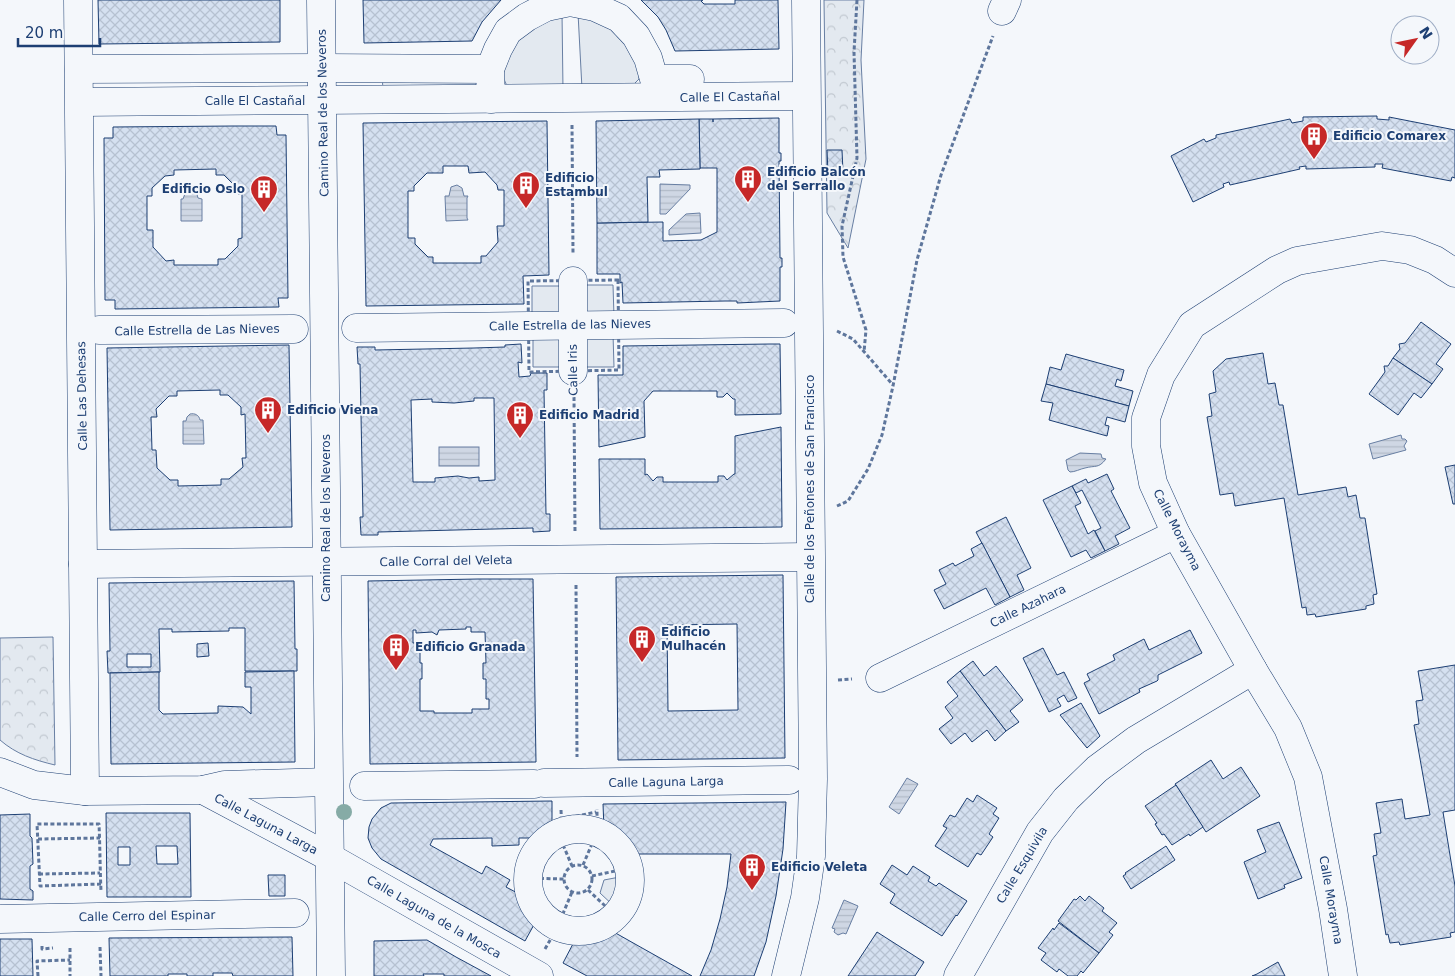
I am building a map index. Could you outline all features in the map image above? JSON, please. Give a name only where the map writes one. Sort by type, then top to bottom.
[{"type":"street","name":"Calle Las Dehesas","points":[[78,0],[85,791]]},
{"type":"street","name":"Camino Real de los Neveros","points":[[321,0],[330,976]]},
{"type":"street","name":"Calle de los Peñones de San Francisco","points":[[786,976],[805,898],[811,856],[813,780],[806,0]]},
{"type":"street","points":[[491,99],[490,69],[498,49],[508,32],[527,17],[546,7],[570,2],[595,6],[619,18],[636,36],[648,58],[654,88]]},
{"type":"street","points":[[79,69],[490,69]]},
{"type":"street","name":"Calle El Castañal","points":[[80,102],[491,99],[654,88],[806,87]]},
{"type":"street","name":"Calle Morayma","points":[[1343,976],[1333,909],[1308,777],[1288,728],[1176,534],[1154,483],[1146,446],[1146,418],[1161,376],[1192,325],[1277,270],[1296,261],[1382,246],[1410,250],[1435,260],[1455,273]]},
{"type":"street","name":"Calle Iris","points":[[573,271],[573,371]]},
{"type":"street","name":"Calle Estrella de las Nieves","points":[[356,328],[784,323]]},
{"type":"street","name":"Calle Estrella de Las Nieves","points":[[99,330],[294,329]]},
{"type":"street","name":"Calle Azahara","points":[[880,678],[1176,534]]},
{"type":"street","name":"Calle Corral del Veleta","points":[[83,564],[810,557]]},
{"type":"street","name":"Calle Esquivila","points":[[958,976],[1040,832],[1066,799],[1097,769],[1136,740],[1253,670]]},
{"type":"street","name":"Calle Laguna Larga","points":[[0,772],[34,786],[85,791],[203,790],[225,785],[328,782]]},
{"type":"street","name":"Calle Laguna Larga","points":[[364,786],[597,811],[789,780]]},
{"type":"street","name":"Calle Laguna Larga","points":[[203,790],[329,857]]},
{"type":"street","points":[[554,805],[571,829],[584,829],[597,811],[611,840],[622,853],[629,868],[630,885],[626,902],[616,916],[603,926],[589,931],[573,932],[558,928],[545,919],[535,907],[529,894],[527,878],[530,864],[536,851],[546,840],[554,805]]},
{"type":"street","name":"Calle Laguna de la Mosca","points":[[329,857],[540,966]]},
{"type":"street","name":"Calle Cerro del Espinar","points":[[0,919],[294,914]]},
{"type":"path","points":[[857,0],[854,52],[857,158],[842,226],[843,257],[866,330],[864,352]]},
{"type":"path","points":[[833,508],[848,500],[868,469],[882,435],[917,260],[941,175],[1005,6]]},
{"type":"path","points":[[572,117],[573,271]]},
{"type":"path","points":[[831,328],[853,339],[893,386]]},
{"type":"path","name":"Calle Iris","points":[[573,371],[576,533]]},
{"type":"path","points":[[576,589],[577,751]]},
{"type":"path","points":[[554,805],[597,811]]},
{"type":"path","points":[[554,805],[597,811]]},
{"type":"path","points":[[554,805],[572,866]]},
{"type":"path","points":[[583,865],[597,811]]},
{"type":"path","points":[[37,824],[100,824],[101,884],[40,886],[38,839],[37,824]]},
{"type":"path","points":[[38,839],[100,838]]},
{"type":"path","points":[[583,865],[590,871],[592,881],[588,890],[580,893],[572,892],[566,886],[564,879],[566,872],[572,866],[583,865]]},
{"type":"path","points":[[592,876],[629,868]]},
{"type":"path","points":[[39,874],[100,872]]},
{"type":"path","points":[[527,878],[564,879]]},
{"type":"path","points":[[588,890],[616,916]]},
{"type":"path","points":[[540,966],[572,892]]},
{"type":"path","points":[[100,947],[101,976]]},
{"type":"path","points":[[70,948],[70,976]]},
{"type":"path","points":[[38,976],[37,961],[70,960]]},
{"type":"green space","points":[[824,0],[864,0],[861,60],[866,159],[848,248],[827,213]]},
{"type":"green space","points":[[562,13],[563,90],[515,90],[506,84],[502,74],[503,64],[522,33]]},
{"type":"green space","points":[[578,13],[597,17],[627,41],[640,70],[639,79],[633,85],[582,89]]},
{"type":"green space","points":[[382,76],[478,80],[474,88],[383,89]]},
{"type":"green space","points":[[582,285],[613,285],[614,317],[587,317]]},
{"type":"green space","points":[[532,286],[563,286],[564,312],[532,319]]},
{"type":"green space","points":[[559,334],[565,367],[533,367],[533,335]]},
{"type":"green space","points":[[587,334],[613,334],[614,367],[583,367]]},
{"type":"green space","points":[[53,637],[55,765],[26,756],[0,740],[0,638]]},
{"type":"green space","points":[[625,876],[620,900],[616,908],[600,893],[604,880]]},
{"type":"shaded area","points":[[660,184],[690,185],[690,189],[666,214],[660,214]]},
{"type":"shaded area","points":[[457,185],[462,188],[464,196],[468,196],[468,220],[446,221],[445,196],[449,196],[451,187]]},
{"type":"shaded area","points":[[190,189],[196,191],[198,198],[202,199],[202,221],[181,221],[181,199],[183,199],[186,191]]},
{"type":"shaded area","points":[[700,213],[701,233],[669,235],[669,230],[686,214]]},
{"type":"shaded area","points":[[190,414],[194,414],[200,420],[203,420],[204,444],[183,444],[183,421],[186,421]]},
{"type":"shaded area","points":[[1401,435],[1402,439],[1407,441],[1404,446],[1406,450],[1373,459],[1369,444]]},
{"type":"shaded area","points":[[439,447],[479,447],[479,466],[439,466]]},
{"type":"shaded area","points":[[1080,453],[1101,454],[1102,458],[1106,459],[1099,465],[1070,472],[1066,460]]},
{"type":"shaded area","points":[[907,778],[918,784],[899,814],[889,807]]},
{"type":"shaded area","points":[[844,900],[858,906],[846,934],[838,935],[834,932],[835,929],[832,928]]},
{"type":"building","points":[[98,0],[280,0],[280,42],[99,44]]},
{"type":"building","points":[[363,0],[501,0],[482,22],[472,41],[364,43]]},
{"type":"building","points":[[641,0],[703,0],[701,1],[704,4],[735,4],[735,0],[778,0],[779,49],[675,51],[658,17]]},
{"type":"building","name":"Edificio Comarex","points":[[1377,116],[1377,119],[1389,120],[1389,117],[1455,130],[1455,178],[1452,177],[1451,181],[1382,168],[1383,164],[1375,164],[1375,167],[1306,169],[1306,166],[1230,185],[1229,182],[1223,184],[1224,187],[1193,202],[1171,156],[1204,139],[1206,142],[1216,138],[1216,135],[1290,119],[1292,123],[1303,121],[1303,117]]},
{"type":"building","name":"Edificio Balcón del Serrallo","points":[[779,118],[779,153],[781,153],[781,161],[779,161],[780,258],[782,258],[782,267],[780,267],[780,301],[623,303],[620,274],[597,274],[597,223],[663,222],[663,241],[701,240],[717,232],[717,168],[700,168],[699,119]]},
{"type":"building","points":[[699,119],[700,169],[659,170],[660,177],[647,177],[648,222],[597,223],[596,121]]},
{"type":"building","name":"Edificio Estambul","points":[[547,121],[549,275],[523,276],[524,304],[366,306],[363,123]],"holes":[[[443,166],[468,166],[469,173],[485,172],[497,185],[498,190],[504,190],[504,226],[497,226],[498,242],[486,256],[481,256],[481,263],[433,263],[433,257],[428,257],[415,244],[415,238],[408,238],[408,191],[414,191],[414,186],[427,173],[443,173]]]},
{"type":"building","name":"Edificio Oslo","points":[[276,126],[277,135],[286,135],[288,298],[278,298],[279,307],[115,309],[115,300],[105,300],[104,138],[113,138],[113,127]],"holes":[[[216,169],[216,175],[224,175],[237,188],[238,194],[242,194],[242,238],[238,239],[238,246],[225,259],[218,259],[218,265],[174,265],[174,260],[166,261],[153,247],[153,230],[147,230],[147,196],[152,196],[152,188],[165,176],[174,175],[174,170]]]},
{"type":"building","points":[[827,150],[842,150],[843,172],[828,173]]},
{"type":"building","points":[[1421,322],[1451,344],[1436,364],[1443,369],[1432,384],[1393,358],[1400,349],[1399,344],[1405,343]]},
{"type":"building","name":"Edificio Madrid","points":[[521,344],[522,363],[518,362],[519,377],[530,376],[531,373],[547,373],[547,390],[544,390],[546,514],[550,514],[550,531],[533,532],[533,528],[378,532],[378,535],[361,535],[360,517],[363,517],[360,364],[358,364],[357,347],[375,347],[375,350],[505,347],[505,345]],"holes":[[[474,398],[494,398],[495,480],[479,481],[479,477],[458,476],[435,478],[435,482],[413,482],[411,400],[432,399],[432,402],[454,403],[474,401]]]},
{"type":"building","points":[[780,344],[781,414],[735,415],[735,399],[727,393],[723,397],[717,397],[717,391],[653,391],[644,401],[645,437],[599,447],[598,375],[623,375],[623,346]]},
{"type":"building","name":"Edificio Viena","points":[[289,345],[292,527],[110,530],[107,348]],"holes":[[[220,390],[220,395],[228,395],[241,407],[241,415],[245,414],[246,458],[242,458],[243,467],[229,479],[221,479],[221,485],[178,486],[178,480],[170,480],[157,468],[156,450],[152,450],[151,417],[157,417],[156,409],[169,396],[177,396],[177,391]]]},
{"type":"building","points":[[1263,353],[1268,384],[1275,383],[1279,405],[1283,405],[1298,495],[1346,487],[1348,497],[1356,495],[1360,518],[1365,518],[1377,594],[1373,595],[1374,604],[1366,606],[1366,609],[1316,617],[1315,614],[1307,615],[1306,607],[1302,608],[1284,498],[1235,506],[1233,493],[1220,495],[1207,417],[1212,416],[1209,394],[1216,392],[1213,371],[1226,359]]},
{"type":"building","points":[[1066,354],[1124,370],[1121,381],[1117,379],[1115,386],[1133,391],[1129,406],[1046,384],[1050,367],[1061,370]]},
{"type":"building","points":[[1393,358],[1432,384],[1421,398],[1414,393],[1398,415],[1369,394],[1385,372],[1384,366],[1388,366]]},
{"type":"building","points":[[1046,384],[1129,406],[1125,422],[1107,417],[1105,425],[1109,426],[1107,436],[1049,420],[1053,403],[1041,401]]},
{"type":"building","points":[[781,427],[782,527],[600,529],[599,459],[645,459],[645,475],[647,474],[653,481],[657,477],[663,477],[663,482],[718,482],[718,476],[724,476],[727,480],[735,474],[735,436]]},
{"type":"building","points":[[1455,465],[1455,504],[1453,504],[1445,467]]},
{"type":"building","points":[[1107,474],[1114,489],[1111,491],[1130,528],[1115,536],[1119,544],[1105,551],[1095,531],[1101,528],[1082,490],[1076,493],[1072,486],[1086,479],[1088,483]]},
{"type":"building","points":[[1072,486],[1081,503],[1075,506],[1088,534],[1094,530],[1105,551],[1091,558],[1086,550],[1071,557],[1043,500]]},
{"type":"building","points":[[1006,517],[1031,568],[1017,575],[1024,590],[1010,597],[976,532]]},
{"type":"building","points":[[982,543],[1010,597],[995,605],[986,588],[944,609],[934,590],[946,584],[939,570],[953,563],[955,566],[974,556],[971,549]]},
{"type":"building","name":"Edificio Mulhacén","points":[[783,575],[785,758],[618,760],[616,577]],"holes":[[[737,624],[738,710],[668,711],[667,625]]]},
{"type":"building","name":"Edificio Granada","points":[[533,579],[536,762],[370,764],[368,581]],"holes":[[[466,627],[471,627],[471,632],[485,632],[486,663],[483,663],[483,679],[486,679],[486,699],[489,699],[489,709],[472,709],[472,713],[420,711],[422,663],[420,663],[420,642],[413,643],[413,630],[416,630],[416,633],[432,632],[437,635],[439,630],[466,629]]]},
{"type":"building","points":[[294,581],[297,671],[245,671],[245,628],[229,628],[229,631],[172,632],[172,629],[159,629],[160,672],[108,673],[107,651],[110,651],[109,583]],"holes":[[[127,654],[151,654],[151,667],[127,667]]]},
{"type":"building","points":[[1190,630],[1202,653],[1158,675],[1157,681],[1139,689],[1140,692],[1099,714],[1084,683],[1090,680],[1087,674],[1115,660],[1113,655],[1144,639],[1149,650]]},
{"type":"building","points":[[208,643],[209,656],[197,657],[197,644]]},
{"type":"building","points":[[1043,648],[1057,675],[1064,672],[1077,698],[1068,702],[1064,695],[1057,699],[1061,706],[1049,712],[1023,658]]},
{"type":"building","points":[[973,661],[984,676],[996,666],[1023,700],[1010,711],[1019,722],[1006,731],[960,671]]},
{"type":"building","points":[[1455,665],[1455,810],[1443,812],[1455,886],[1455,932],[1450,933],[1451,937],[1400,945],[1399,942],[1390,943],[1388,934],[1386,935],[1373,856],[1377,855],[1374,834],[1381,833],[1376,803],[1402,799],[1405,819],[1430,815],[1414,725],[1419,724],[1416,701],[1423,700],[1418,671]]},
{"type":"building","points":[[294,671],[295,762],[111,764],[110,673],[159,672],[159,710],[163,714],[218,713],[218,706],[243,707],[251,714],[251,687],[245,687],[245,672]]},
{"type":"building","points":[[960,671],[1006,731],[995,741],[987,730],[972,742],[965,733],[951,744],[939,729],[953,718],[945,707],[958,696],[947,682]]},
{"type":"building","points":[[1081,703],[1100,736],[1087,748],[1060,715]]},
{"type":"building","points":[[1211,760],[1223,779],[1241,767],[1260,796],[1206,832],[1175,784]]},
{"type":"building","points":[[1176,785],[1203,827],[1172,845],[1164,834],[1162,835],[1155,824],[1157,823],[1145,806]]},
{"type":"building","points":[[977,795],[997,808],[993,814],[999,818],[989,834],[993,837],[981,855],[977,853],[968,867],[935,846],[947,828],[943,826],[950,815],[955,817],[967,798],[973,802]]},
{"type":"building","points":[[552,801],[552,827],[537,838],[519,838],[519,845],[492,846],[492,838],[433,839],[430,845],[482,874],[486,866],[510,880],[506,887],[523,896],[527,907],[536,921],[525,941],[381,859],[372,848],[368,838],[372,819],[381,808],[391,803]]},
{"type":"building","name":"Edificio Veleta","points":[[786,802],[783,849],[776,896],[766,942],[754,976],[700,976],[711,950],[720,919],[727,887],[731,854],[631,854],[621,841],[604,829],[603,804]]},
{"type":"building","points":[[106,813],[190,813],[191,897],[107,897]],"holes":[[[156,846],[177,846],[178,864],[157,864]],[[118,847],[130,847],[130,865],[118,865]]]},
{"type":"building","points":[[30,814],[33,864],[30,866],[30,889],[33,891],[33,900],[0,899],[0,815]]},
{"type":"building","points":[[1279,822],[1302,878],[1284,885],[1285,888],[1258,899],[1244,862],[1266,852],[1257,830]]},
{"type":"building","points":[[1166,846],[1175,860],[1131,889],[1123,876],[1125,873]]},
{"type":"building","points":[[892,865],[907,875],[913,866],[930,877],[928,881],[936,886],[939,883],[967,901],[942,936],[890,903],[895,894],[880,884]]},
{"type":"building","points":[[268,875],[285,875],[285,896],[269,896]]},
{"type":"building","points":[[1080,896],[1085,901],[1089,896],[1104,908],[1102,911],[1117,923],[1109,932],[1113,935],[1099,953],[1058,921],[1074,899],[1076,900]]},
{"type":"building","points":[[1059,923],[1099,953],[1083,973],[1081,971],[1077,976],[1068,976],[1059,969],[1057,972],[1041,960],[1046,953],[1038,948]]},
{"type":"building","points":[[612,931],[692,976],[587,976],[563,963],[575,940],[595,938]]},
{"type":"building","points":[[877,932],[924,962],[915,976],[848,976]]},
{"type":"building","points":[[292,937],[293,976],[233,976],[232,973],[213,973],[213,976],[168,974],[168,976],[110,976],[109,938]]},
{"type":"building","points":[[0,939],[32,939],[33,976],[0,976]]},
{"type":"building","points":[[427,940],[491,976],[423,974],[424,976],[374,976],[374,941]]},
{"type":"building","points":[[1278,962],[1285,976],[1252,976],[1257,974]]},
{"type":"place","name":"Edificio Comarex","points":[[1314,160]]},
{"type":"place","name":"Edificio Balcón del Serrallo","points":[[748,203]]},
{"type":"place","name":"Edificio Estambul","points":[[526,209]]},
{"type":"place","name":"Edificio Oslo","points":[[264,213]]},
{"type":"place","name":"Edificio Viena","points":[[268,434]]},
{"type":"place","name":"Edificio Madrid","points":[[520,439]]},
{"type":"place","name":"Edificio Mulhacén","points":[[642,663]]},
{"type":"place","name":"Edificio Granada","points":[[396,671]]},
{"type":"place","name":"Edificio Veleta","points":[[752,891]]}]
